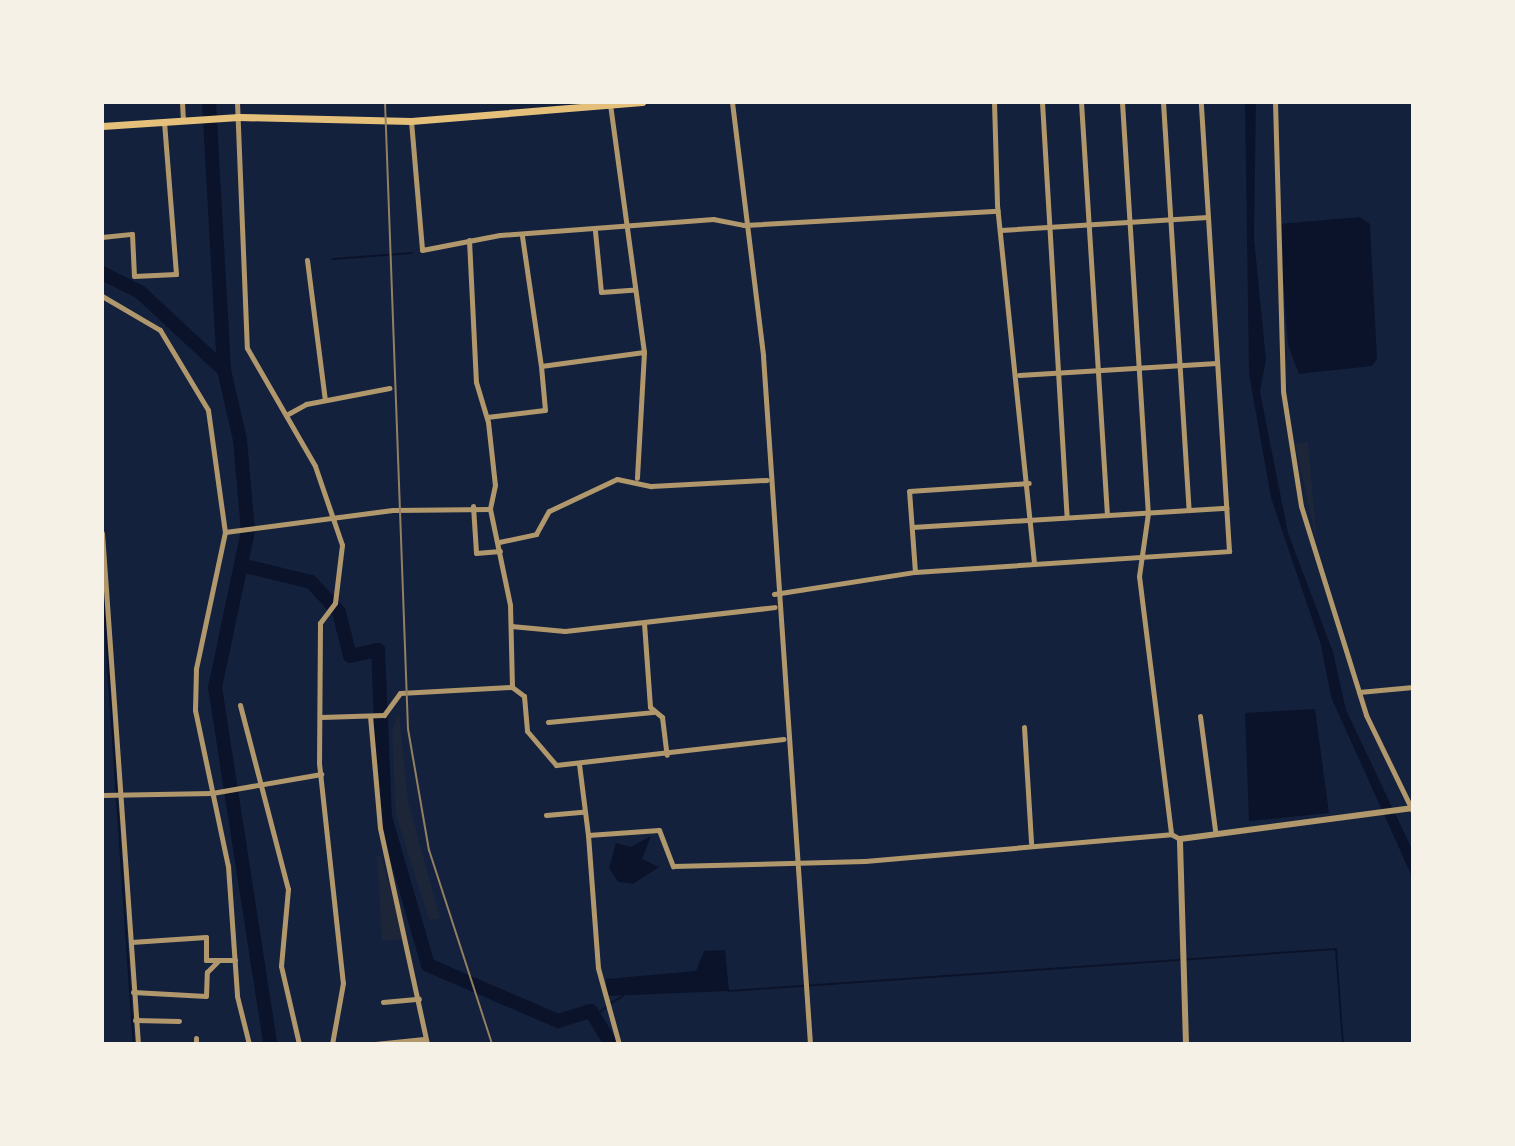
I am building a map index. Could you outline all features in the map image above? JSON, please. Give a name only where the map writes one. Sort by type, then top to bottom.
[{"type":"main road","points":[[102,126],[236,117],[411,121],[642,102]]},
{"type":"street","points":[[182,102],[185,120]]},
{"type":"street","points":[[237,102],[247,348],[288,414],[334,519],[340,579],[320,623],[321,774],[343,983],[332,1044]]},
{"type":"street","points":[[732,102],[744,225],[763,356],[774,594],[810,1044]]},
{"type":"street","points":[[994,102],[998,211],[1019,375],[1034,564]]},
{"type":"street","points":[[1042,102],[1067,517]]},
{"type":"street","points":[[1081,102],[1107,515]]},
{"type":"street","points":[[1122,102],[1148,513],[1141,557],[1171,834]]},
{"type":"street","points":[[1163,102],[1189,510]]},
{"type":"street","points":[[774,594],[915,572],[1229,551],[1201,102]]},
{"type":"street","points":[[588,835],[659,830],[673,866],[795,865],[1031,843],[1171,834],[1180,839],[1215,830],[1411,809],[1359,692],[1313,557],[1290,441],[1275,102]]},
{"type":"street","points":[[610,103],[623,229],[644,352],[637,478]]},
{"type":"street","points":[[411,121],[422,250],[469,240],[713,219],[744,225],[998,211]]},
{"type":"street","points":[[102,237],[132,234],[134,276],[176,274],[164,122]]},
{"type":"street","points":[[1001,230],[1208,217]]},
{"type":"street","points":[[595,231],[601,292],[632,290]]},
{"type":"street","points":[[487,417],[545,410],[522,236]]},
{"type":"street","points":[[469,240],[476,382],[487,417],[495,485],[490,509],[499,542],[511,626],[512,687]]},
{"type":"street","points":[[307,260],[325,400]]},
{"type":"street","points":[[102,296],[160,330],[204,398],[228,531],[194,694],[214,792],[249,1044]]},
{"type":"street","points":[[541,366],[644,352]]},
{"type":"street","points":[[1019,375],[1217,363]]},
{"type":"street","points":[[288,414],[325,400],[389,388]]},
{"type":"street","points":[[499,542],[536,534],[549,511],[596,485],[637,478],[651,486],[767,480]]},
{"type":"street","points":[[915,572],[909,491],[1029,483]]},
{"type":"street","points":[[228,531],[473,506],[490,509]]},
{"type":"street","points":[[473,506],[476,553],[500,551]]},
{"type":"street","points":[[912,527],[1226,508]]},
{"type":"street","points":[[102,533],[117,796],[138,1044]]},
{"type":"street","points":[[511,626],[565,631],[775,607]]},
{"type":"street","points":[[644,623],[654,712]]},
{"type":"street","points":[[321,717],[370,716],[389,711],[400,693],[512,687],[524,696],[527,731],[545,759],[579,764],[784,739]]},
{"type":"street","points":[[1359,692],[1413,687]]},
{"type":"street","points":[[240,705],[288,889],[281,966],[299,1044]]},
{"type":"street","points":[[548,722],[654,712],[662,717],[667,755]]},
{"type":"street","points":[[370,716],[380,828],[426,1041],[375,1044]]},
{"type":"street","points":[[1200,716],[1215,830]]},
{"type":"street","points":[[1024,727],[1031,843]]},
{"type":"street","points":[[579,764],[598,968],[619,1044]]},
{"type":"street","points":[[102,795],[214,792],[321,774]]},
{"type":"street","points":[[546,815],[583,812]]},
{"type":"street","points":[[1180,839],[1186,1044]]},
{"type":"street","points":[[131,942],[206,937],[206,960],[235,960]]},
{"type":"street","points":[[133,992],[206,996],[207,972],[219,960]]},
{"type":"street","points":[[383,1002],[419,999]]},
{"type":"street","points":[[135,1020],[179,1021]]},
{"type":"shaded area","points":[[1245,102],[1256,102],[1254,238],[1266,360],[1260,392],[1288,533],[1333,652],[1346,710],[1413,851],[1413,879],[1331,697],[1321,645],[1271,498],[1249,374]]},
{"type":"shaded area","points":[[1360,217],[1370,224],[1377,359],[1372,366],[1299,374],[1288,345],[1279,224]]},
{"type":"shaded area","points":[[1308,442],[1317,543],[1295,444]]},
{"type":"shaded area","points":[[1315,709],[1329,813],[1249,821],[1245,713]]},
{"type":"shaded area","points":[[399,714],[408,801],[440,918],[429,920],[396,815],[392,731]]},
{"type":"shaded area","points":[[651,836],[642,859],[659,867],[633,884],[618,882],[609,868],[616,843],[631,847]]},
{"type":"shaded area","points":[[377,856],[381,856],[404,939],[382,941]]},
{"type":"shaded area","points":[[725,950],[729,991],[607,996],[606,979],[696,971],[704,951]]},
{"type":"waterway","points":[[209,102],[224,370],[240,440],[248,531],[215,687],[270,1044]]},
{"type":"waterway","points":[[333,259],[412,253]]},
{"type":"waterway","points":[[102,273],[140,292],[224,370]]},
{"type":"waterway","points":[[241,565],[311,582],[339,612],[350,656],[378,650],[385,817],[428,965],[558,1021],[591,1011],[611,1044]]},
{"type":"waterway","points":[[102,579],[134,1044]]},
{"type":"waterway","points":[[729,991],[1336,949],[1343,1044]]},
{"type":"waterway","points":[[611,1003],[623,996]]},
{"type":"waterway","points":[[595,1016],[606,1007]]},
{"type":"railway","points":[[385,102],[408,729],[429,850],[492,1044]]}]
